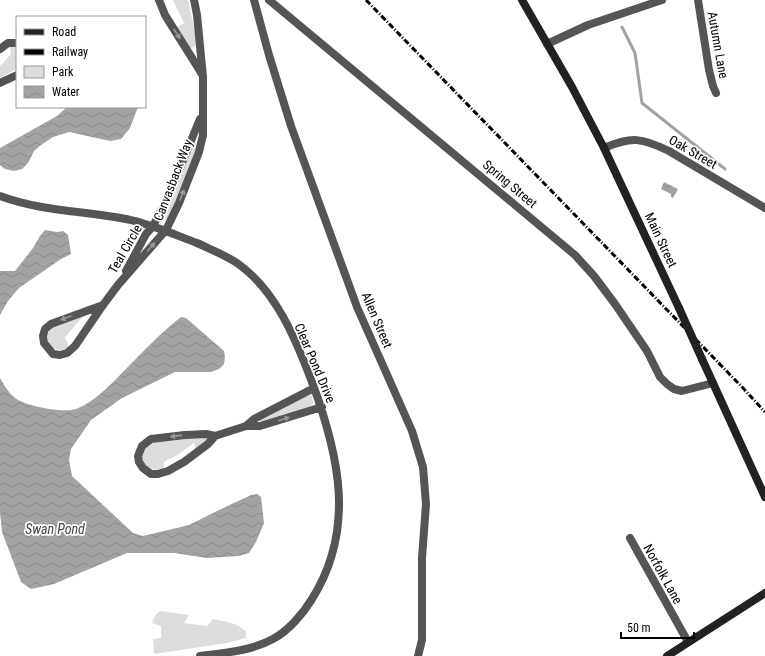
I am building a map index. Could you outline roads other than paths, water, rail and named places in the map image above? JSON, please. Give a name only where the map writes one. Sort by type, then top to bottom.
[{"type":"main road","name":"Main Street","points":[[522,0],[576,94],[604,148],[765,497]]},
{"type":"main road","points":[[667,656],[765,593]]},
{"type":"street","points":[[159,0],[165,15],[203,76]]},
{"type":"street","name":"Canvasback Way","points":[[166,230],[179,203],[199,152],[202,135],[203,76],[197,15],[194,0]]},
{"type":"street","name":"Allen Street","points":[[254,0],[269,55],[294,134],[357,307],[412,431],[423,467],[426,504],[422,558],[422,640],[418,656]]},
{"type":"street","name":"Spring Street","points":[[268,0],[575,255],[616,304],[647,351],[660,377],[666,384],[674,389],[682,391],[713,383]]},
{"type":"street","points":[[547,44],[588,25],[662,0]]},
{"type":"street","name":"Autumn Lane","points":[[698,0],[709,70],[716,93]]},
{"type":"street","points":[[0,49],[8,43],[16,43]]},
{"type":"street","points":[[0,83],[16,75]]},
{"type":"street","name":"Canvasback Way","points":[[153,226],[167,200],[202,114]]},
{"type":"street","name":"Oak Street","points":[[604,148],[634,139],[655,144],[765,208]]},
{"type":"street","name":"Clear Pond Drive","points":[[0,196],[38,207],[126,219],[153,226],[166,230],[231,259],[256,279],[278,308],[304,359],[322,407],[333,450],[340,496],[337,535],[333,554],[318,590],[300,615],[287,629],[273,639],[234,651],[200,656]]},
{"type":"street","name":"Teal Circle","points":[[118,285],[146,234],[153,226]]},
{"type":"street","name":"Teal Circle","points":[[103,305],[51,324],[45,329],[43,336],[44,343],[48,349],[53,354],[60,355],[67,353],[75,346],[118,285],[166,230]]},
{"type":"street","points":[[246,426],[254,419],[314,388]]},
{"type":"street","points":[[215,436],[208,444],[184,462],[168,471],[158,474],[151,474],[143,468],[139,462],[138,456],[142,446],[151,439],[206,434],[215,436],[246,426],[260,426],[322,407]]},
{"type":"street","name":"Norfolk Lane","points":[[630,538],[688,642]]},
{"type":"water","points":[[66,108],[138,108],[130,128],[121,139],[110,141],[69,132],[53,137],[41,145],[34,151],[28,163],[22,169],[14,171],[5,169],[0,165],[0,148],[57,116]]},
{"type":"water","points":[[664,182],[678,189],[673,198],[671,197],[671,194],[661,189]]},
{"type":"water","points":[[45,230],[57,232],[63,231],[68,235],[71,254],[61,259],[19,288],[8,301],[0,315],[0,271],[15,271]]},
{"type":"water","name":"Swan Pond","points":[[181,317],[186,318],[224,351],[224,364],[219,369],[211,372],[175,372],[122,398],[91,420],[71,449],[69,460],[72,476],[133,533],[143,536],[189,525],[251,495],[257,494],[261,497],[264,523],[256,542],[249,553],[239,556],[207,558],[174,553],[127,553],[54,584],[31,589],[21,582],[2,532],[0,512],[0,378],[8,391],[20,401],[39,407],[52,409],[76,409],[100,394],[157,337]]},
{"type":"waterway","points":[[622,27],[635,53],[642,103],[725,169]]},
{"type":"railway","points":[[366,0],[765,412]]}]
